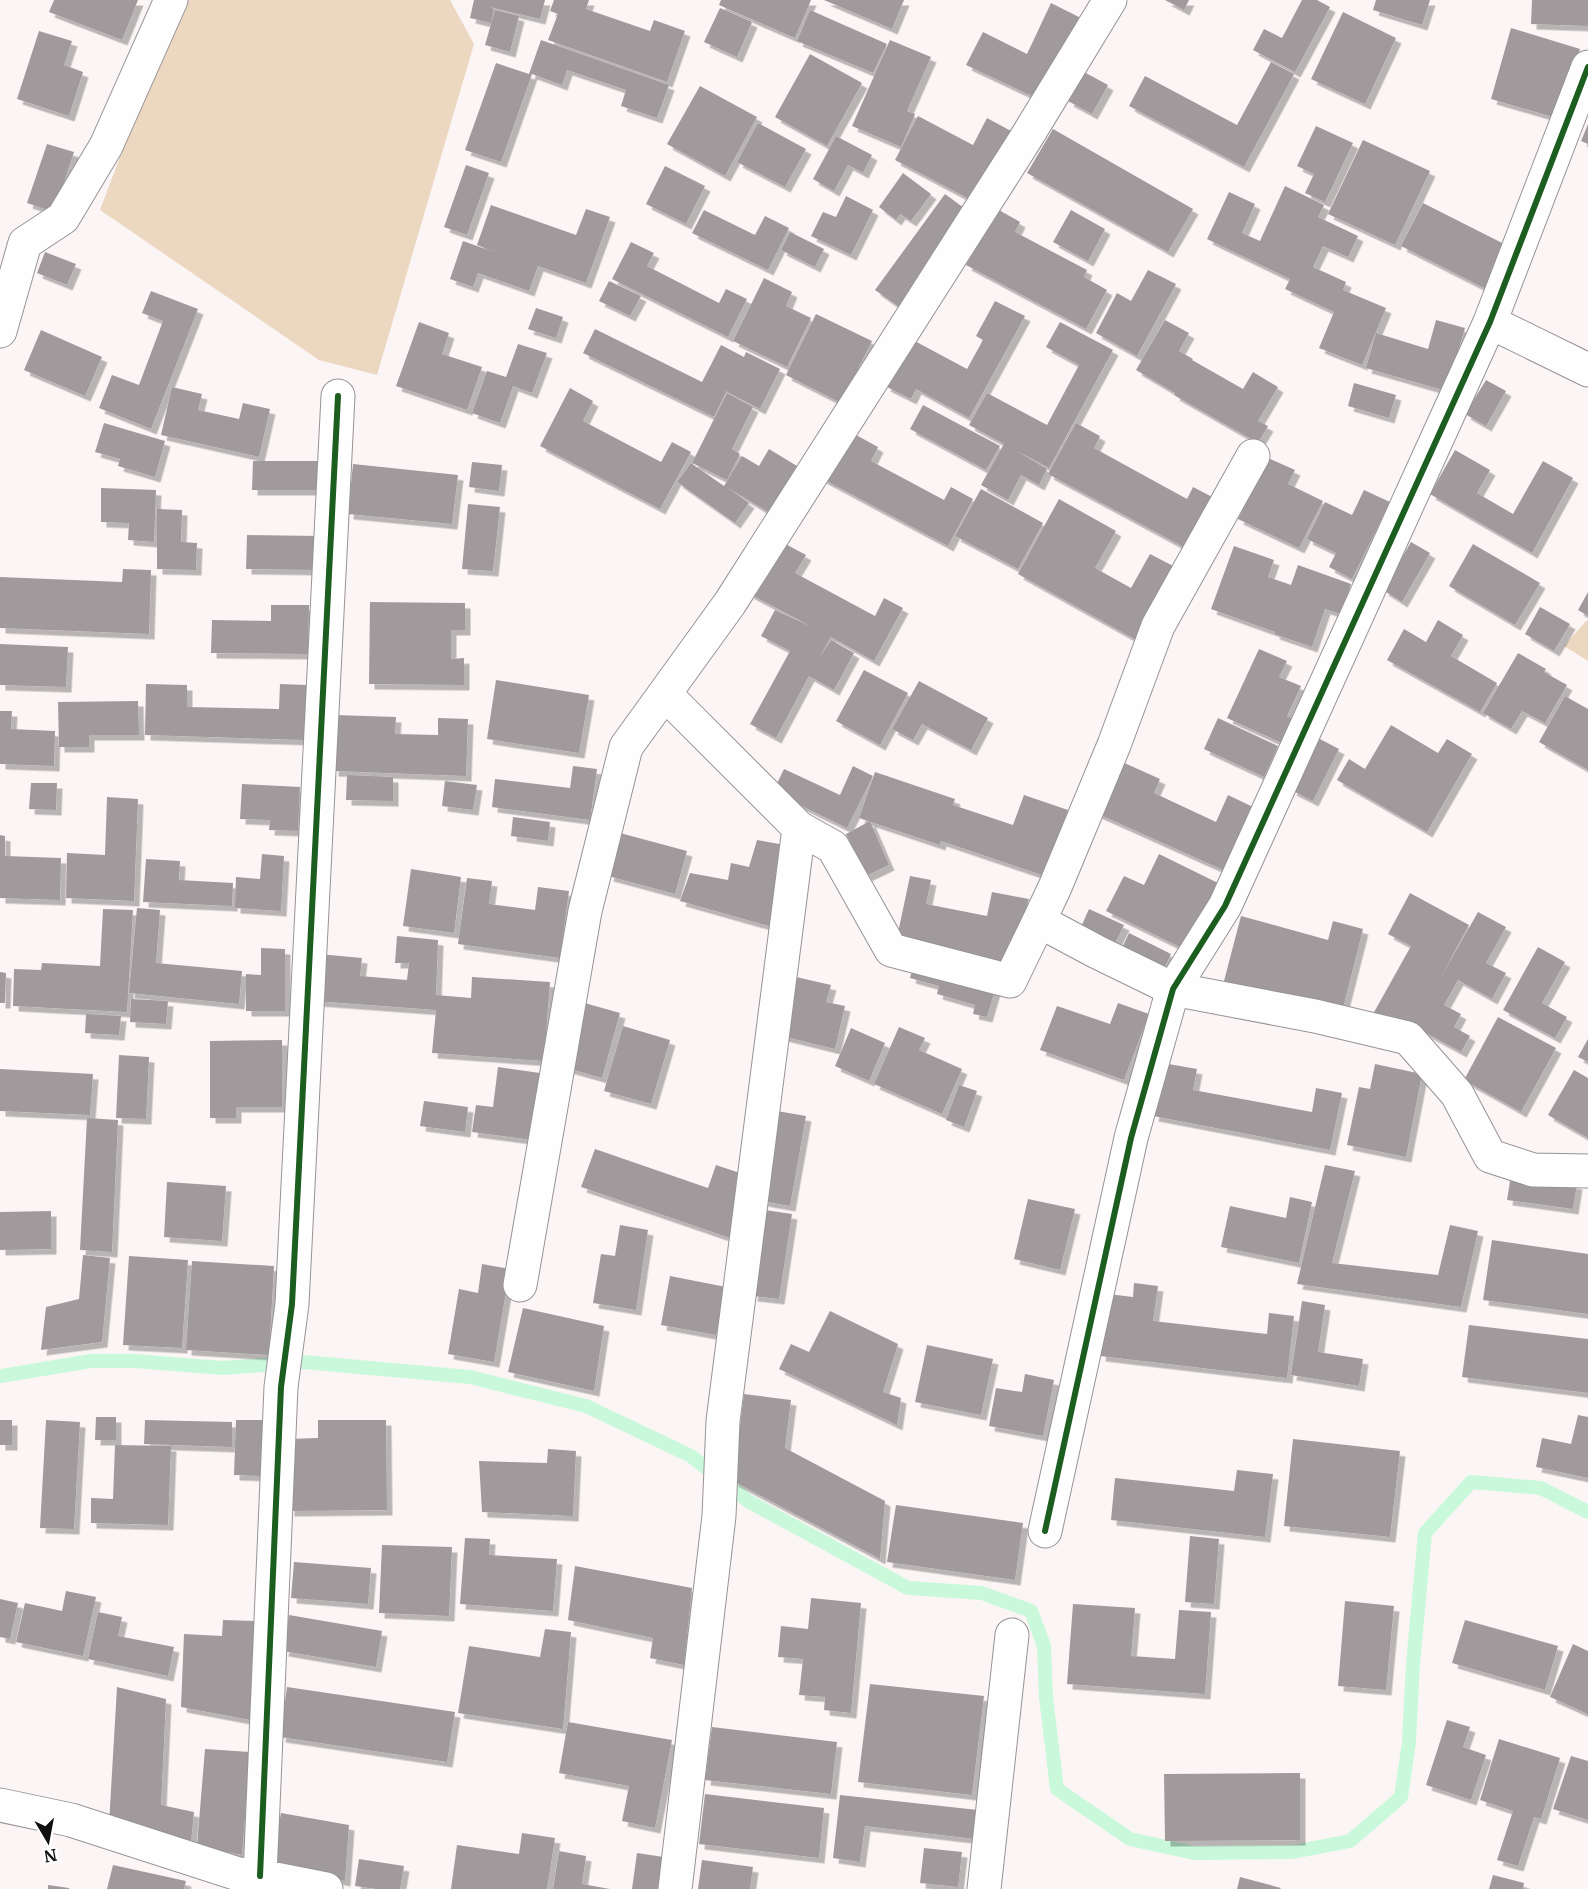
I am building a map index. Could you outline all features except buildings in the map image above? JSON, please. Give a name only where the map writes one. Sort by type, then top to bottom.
[{"type":"street","points":[[0,331],[25,243],[63,218],[106,146],[171,0]]},
{"type":"street","points":[[520,1285],[585,912],[626,747],[730,603],[1026,138],[1110,0]]},
{"type":"street","points":[[1045,1532],[1131,1138],[1173,989],[1225,906],[1490,322],[1588,67]]},
{"type":"street","points":[[1490,322],[1588,370]]},
{"type":"street","points":[[244,1880],[281,1387],[292,1304],[338,396]]},
{"type":"street","points":[[665,694],[799,828],[833,847],[891,950],[1010,981],[1039,921],[1114,745],[1158,626],[1253,456]]},
{"type":"street","points":[[675,1889],[719,1516],[723,1421],[799,828]]},
{"type":"street","points":[[1039,921],[1096,952],[1173,989],[1315,1016],[1408,1038],[1457,1094],[1490,1156],[1533,1170],[1588,1171]]},
{"type":"street","points":[[984,1889],[1012,1635]]},
{"type":"street","points":[[0,1804],[71,1820],[244,1880],[326,1889]]},
{"type":"shaded area","points":[[179,0],[450,0],[474,44],[377,375],[319,360],[100,210]]},
{"type":"shaded area","points":[[1588,621],[1588,661],[1564,646]]},
{"type":"waterway","points":[[0,1376],[91,1361],[135,1361],[222,1368],[303,1362],[470,1377],[586,1406],[691,1456],[748,1501],[908,1588],[982,1593],[1031,1611],[1044,1646],[1046,1697],[1057,1789],[1130,1839],[1194,1853],[1293,1852],[1350,1841],[1401,1797],[1409,1742],[1413,1664],[1425,1533],[1471,1482],[1541,1488],[1588,1512]]},
{"type":"cycle path","points":[[1045,1531],[1131,1138],[1173,989],[1225,906],[1490,322],[1588,67]]},
{"type":"cycle path","points":[[260,1876],[281,1387],[292,1304],[338,396]]}]
